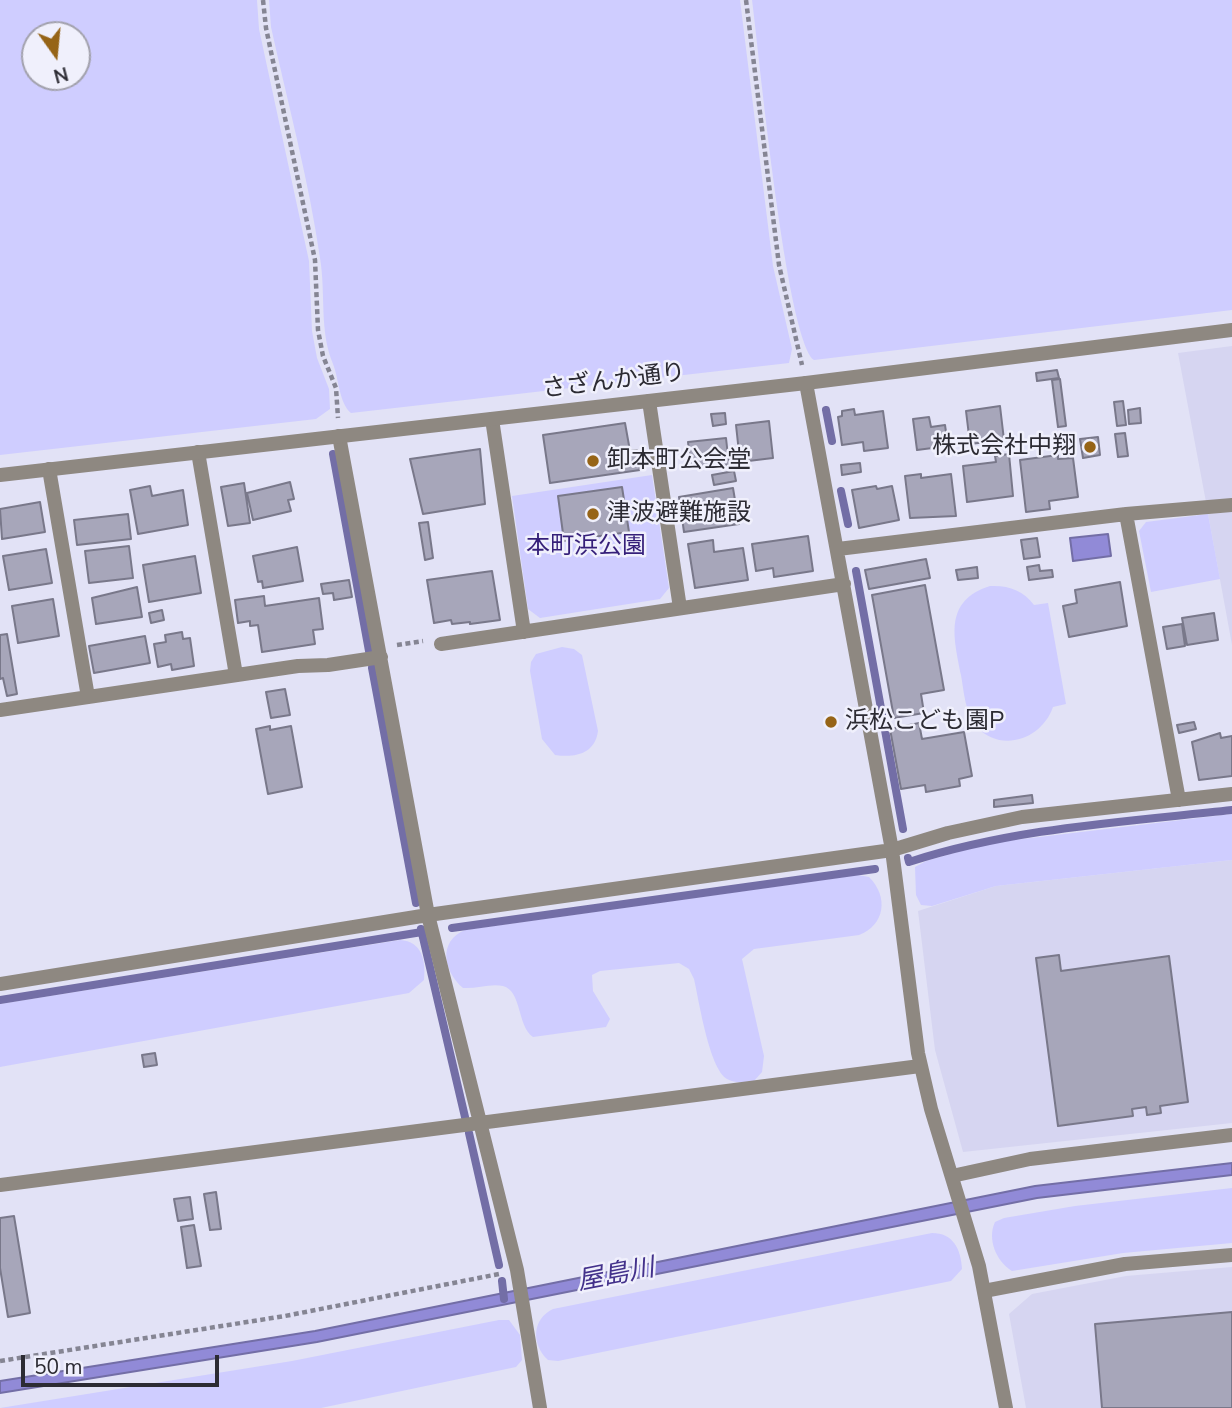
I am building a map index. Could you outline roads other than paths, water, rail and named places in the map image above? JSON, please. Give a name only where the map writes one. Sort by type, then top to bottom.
[{"type":"street","name":"さざんか通り","points":[[0,475],[806,383],[1232,330]]},
{"type":"street","points":[[806,383],[892,850],[920,1066],[984,1291],[1006,1408]]},
{"type":"street","points":[[649,401],[680,608]]},
{"type":"street","points":[[492,419],[524,632]]},
{"type":"street","points":[[340,436],[428,915],[518,1274],[540,1408]]},
{"type":"street","points":[[198,452],[236,675]]},
{"type":"street","points":[[49,469],[88,697]]},
{"type":"street","points":[[838,550],[1126,514],[1232,505]]},
{"type":"street","points":[[1126,514],[1179,800]]},
{"type":"street","points":[[441,644],[844,584]]},
{"type":"street","points":[[0,710],[380,652]]},
{"type":"street","points":[[0,984],[428,915],[892,850],[997,821],[1232,794]]},
{"type":"street","points":[[0,1185],[920,1066]]},
{"type":"street","points":[[954,1183],[1030,1158],[1232,1135]]},
{"type":"street","points":[[984,1291],[1125,1264],[1232,1255]]},
{"type":"water","points":[[1108,534],[1111,556],[1073,561],[1070,538]]},
{"type":"water","name":"屋島川","points":[[1232,1163],[1232,1175],[1037,1198],[317,1342],[0,1393],[0,1381],[315,1331],[1035,1186]]},
{"type":"waterway","points":[[826,410],[832,441]]},
{"type":"waterway","points":[[333,454],[369,651]]},
{"type":"waterway","points":[[841,491],[848,524]]},
{"type":"waterway","points":[[856,571],[903,829]]},
{"type":"waterway","points":[[372,668],[416,903]]},
{"type":"waterway","points":[[908,858],[909,862],[988,841],[1069,828],[1232,810]]},
{"type":"waterway","points":[[452,928],[875,869]]},
{"type":"waterway","points":[[421,929],[465,1117]]},
{"type":"waterway","points":[[0,1000],[422,932]]},
{"type":"waterway","points":[[469,1133],[499,1265]]},
{"type":"waterway","points":[[502,1281],[504,1299]]},
{"type":"place","name":"株式会社中翔","points":[[1090,447]]},
{"type":"place","name":"卸本町公会堂","points":[[593,461]]},
{"type":"place","name":"津波避難施設","points":[[593,514]]},
{"type":"place","name":"浜松こども園P","points":[[831,722]]},
{"type":"park label","name":"本町浜公園","points":[[586,547]]}]
